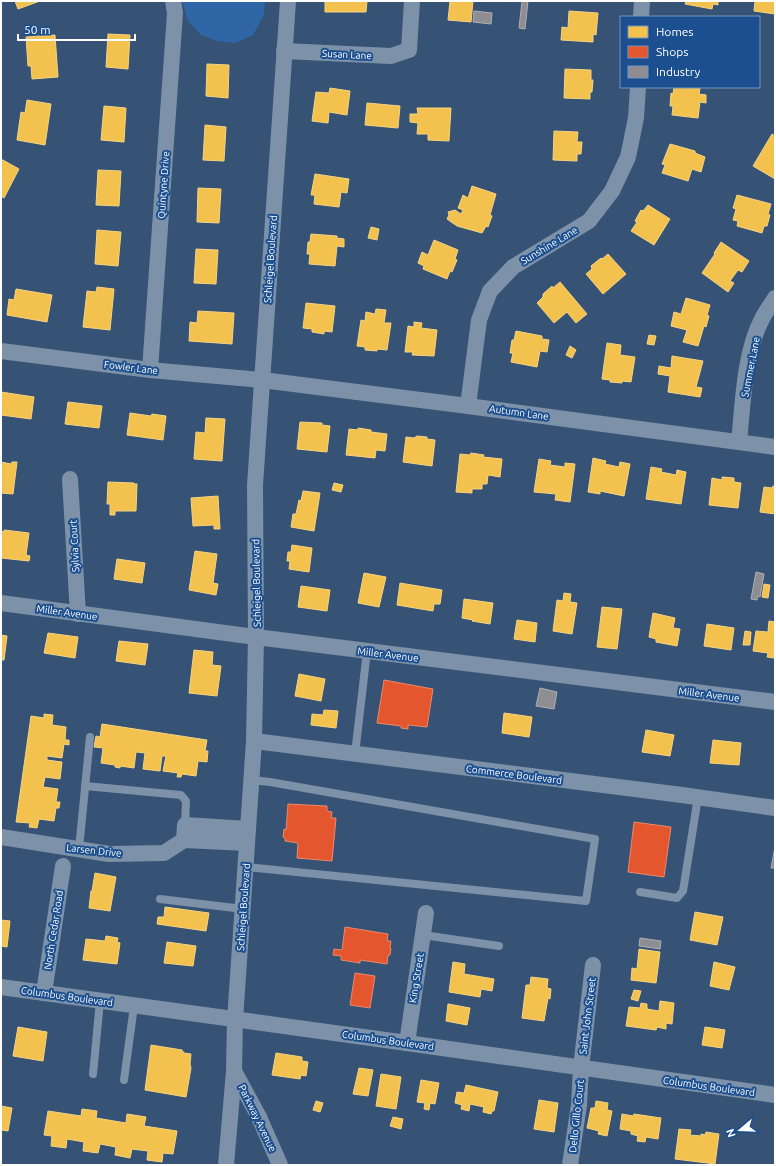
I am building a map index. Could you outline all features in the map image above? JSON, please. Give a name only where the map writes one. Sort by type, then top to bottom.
[{"type":"street","name":"Quintyne Drive","points":[[150,370],[175,13],[173,1]]},
{"type":"street","name":"Schleigel Boulevard","points":[[226,1165],[234,1071],[235,1020],[254,741],[256,637],[254,485],[288,1]]},
{"type":"street","name":"Susan Lane","points":[[284,51],[392,56],[409,50],[412,1]]},
{"type":"street","points":[[641,16],[642,1]]},
{"type":"street","name":"Sunshine Lane","points":[[468,406],[479,320],[490,291],[513,267],[589,221],[612,190],[628,157],[636,118],[638,88]]},
{"type":"street","name":"Summer Lane","points":[[739,442],[745,379],[752,343],[762,319],[775,298]]},
{"type":"street","name":"Fowler Lane","points":[[1,351],[150,370],[262,380]]},
{"type":"street","name":"Autumn Lane","points":[[262,380],[775,447]]},
{"type":"street","name":"Sylvia Court","points":[[70,479],[78,614]]},
{"type":"street","name":"Miller Avenue","points":[[1,603],[256,637],[775,702]]},
{"type":"street","name":"Commerce Boulevard","points":[[254,741],[775,808]]},
{"type":"street","points":[[184,833],[248,836]]},
{"type":"street","name":"Larsen Drive","points":[[1,837],[109,854],[164,854],[184,833]]},
{"type":"street","name":"North Cedar Road","points":[[44,993],[63,866]]},
{"type":"street","name":"King Street","points":[[406,1043],[426,913]]},
{"type":"street","name":"Saint John Street","points":[[581,1068],[593,965]]},
{"type":"street","name":"Columbus Boulevard","points":[[1,987],[775,1095]]},
{"type":"street","name":"Dello Gillo Court","points":[[570,1165],[579,1105],[581,1068]]},
{"type":"street","name":"Parkway Avenue","points":[[234,1071],[259,1117],[280,1165]]},
{"type":"lane","points":[[355,754],[367,651]]},
{"type":"lane","points":[[79,849],[90,736]]},
{"type":"lane","points":[[246,867],[586,901],[595,839],[270,782],[251,780]]},
{"type":"lane","points":[[85,786],[181,795],[186,800],[184,833]]},
{"type":"lane","points":[[640,892],[677,898],[683,891],[698,797]]},
{"type":"lane","points":[[160,899],[243,909]]},
{"type":"lane","points":[[423,936],[498,946]]},
{"type":"lane","points":[[93,1074],[100,1001]]},
{"type":"lane","points":[[124,1080],[134,1006]]},
{"type":"shaded area","points":[[182,1],[265,1],[264,15],[253,35],[235,43],[217,41],[201,35],[188,21]]},
{"type":"building: Homes","points":[[15,1],[40,1],[18,9]]},
{"type":"building: Homes","points":[[325,1],[367,1],[366,12],[325,12]]},
{"type":"building: Homes","points":[[450,1],[473,1],[471,22],[448,20]]},
{"type":"building: Homes","points":[[686,1],[718,1],[718,5],[713,4],[712,9],[685,4]]},
{"type":"building: Homes","points":[[755,1],[775,1],[775,14],[754,11]]},
{"type":"building: Homes","points":[[569,11],[598,13],[596,35],[593,34],[593,42],[561,40],[562,27],[568,28]]},
{"type":"building: Homes","points":[[108,34],[130,35],[128,69],[106,67]]},
{"type":"building: Homes","points":[[55,35],[58,77],[32,79],[31,66],[28,66],[26,37]]},
{"type":"building: Homes","points":[[207,64],[229,65],[228,98],[206,96]]},
{"type":"building: Homes","points":[[565,69],[591,70],[591,80],[593,80],[590,99],[564,98]]},
{"type":"building: Homes","points":[[330,88],[350,91],[347,115],[329,112],[328,123],[312,121],[316,92],[329,93]]},
{"type":"building: Homes","points":[[674,88],[700,88],[699,94],[706,95],[706,103],[700,102],[698,118],[672,115],[673,106],[670,106],[671,93],[673,94]]},
{"type":"building: Homes","points":[[27,100],[51,104],[45,145],[17,140],[21,112],[25,113]]},
{"type":"building: Homes","points":[[367,103],[400,106],[398,128],[365,125]]},
{"type":"building: Homes","points":[[104,106],[126,108],[124,142],[101,140]]},
{"type":"building: Homes","points":[[417,108],[451,108],[449,141],[428,140],[428,134],[417,134],[418,123],[410,122],[410,114],[418,114]]},
{"type":"building: Homes","points":[[205,125],[226,127],[224,161],[203,160]]},
{"type":"building: Homes","points":[[554,131],[578,132],[577,142],[582,142],[581,154],[577,154],[577,161],[553,160]]},
{"type":"building: Homes","points":[[772,134],[775,136],[775,179],[753,166]]},
{"type":"building: Homes","points":[[670,144],[695,151],[695,153],[705,157],[701,172],[692,169],[688,181],[662,173],[665,165],[662,164]]},
{"type":"building: Homes","points":[[1,159],[19,169],[4,198],[1,196]]},
{"type":"building: Homes","points":[[98,170],[121,171],[119,206],[96,205]]},
{"type":"building: Homes","points":[[315,174],[349,179],[347,193],[341,192],[339,207],[314,204],[315,195],[311,195]]},
{"type":"building: Homes","points":[[472,186],[496,194],[490,215],[492,216],[488,227],[486,226],[482,233],[457,226],[447,219],[449,215],[448,212],[455,210],[461,214],[463,210],[458,208],[463,195],[468,198]]},
{"type":"building: Homes","points":[[198,188],[221,189],[219,223],[197,222]]},
{"type":"building: Homes","points":[[737,195],[771,204],[767,226],[764,226],[762,233],[737,226],[738,221],[733,220],[736,209],[733,208]]},
{"type":"building: Homes","points":[[648,205],[670,219],[654,245],[631,231],[637,222],[635,221],[641,210],[643,211]]},
{"type":"building: Homes","points":[[371,227],[379,229],[377,240],[368,238]]},
{"type":"building: Homes","points":[[97,230],[121,232],[118,266],[95,264]]},
{"type":"building: Homes","points":[[311,234],[337,236],[337,238],[344,239],[344,247],[337,246],[335,266],[309,264],[310,254],[307,254],[308,242],[310,242]]},
{"type":"building: Homes","points":[[434,240],[458,250],[455,259],[457,260],[447,279],[423,269],[424,266],[418,263],[422,252],[428,255]]},
{"type":"building: Homes","points":[[721,242],[749,261],[742,272],[738,270],[730,281],[734,283],[728,292],[702,273]]},
{"type":"building: Homes","points":[[196,249],[218,250],[216,284],[194,283]]},
{"type":"building: Homes","points":[[608,254],[626,274],[603,294],[586,274],[592,269],[591,266]]},
{"type":"building: Homes","points":[[560,282],[587,314],[576,323],[567,312],[554,323],[537,303],[543,297],[543,294],[552,286],[553,288]]},
{"type":"building: Homes","points":[[97,287],[114,289],[110,330],[83,327],[87,291],[96,292]]},
{"type":"building: Homes","points":[[16,289],[52,295],[47,322],[7,315],[9,299],[14,300]]},
{"type":"building: Homes","points":[[686,298],[710,305],[706,327],[704,326],[698,346],[683,342],[687,330],[671,326],[674,312],[681,314]]},
{"type":"building: Homes","points":[[306,303],[335,306],[332,332],[324,331],[324,334],[312,332],[312,329],[303,328]]},
{"type":"building: Homes","points":[[376,309],[386,310],[384,323],[391,323],[387,350],[365,350],[365,347],[357,346],[361,320],[365,321],[366,312],[375,314]]},
{"type":"building: Homes","points":[[198,311],[234,313],[232,344],[189,341],[190,322],[197,323]]},
{"type":"building: Homes","points":[[414,322],[422,323],[421,328],[437,330],[434,356],[412,355],[413,352],[405,352],[408,326],[414,327]]},
{"type":"building: Homes","points":[[516,331],[542,336],[542,339],[549,340],[547,352],[540,351],[537,367],[511,362],[513,353],[510,353],[512,340],[514,340]]},
{"type":"building: Homes","points":[[649,335],[656,336],[654,345],[647,344]]},
{"type":"building: Homes","points":[[607,343],[621,345],[620,355],[635,357],[631,382],[610,382],[610,380],[602,379]]},
{"type":"building: Homes","points":[[570,346],[576,350],[572,358],[566,355]]},
{"type":"building: Homes","points":[[672,356],[703,361],[696,387],[702,388],[700,397],[668,392],[670,376],[658,374],[659,366],[671,368]]},
{"type":"building: Homes","points":[[1,392],[34,397],[31,419],[1,415]]},
{"type":"building: Homes","points":[[68,402],[102,406],[99,428],[65,424]]},
{"type":"building: Homes","points":[[130,413],[151,416],[152,414],[166,416],[163,440],[127,435]]},
{"type":"building: Homes","points":[[206,418],[225,419],[222,461],[194,459],[196,432],[205,433]]},
{"type":"building: Homes","points":[[300,422],[322,423],[322,425],[330,426],[327,452],[297,449]]},
{"type":"building: Homes","points":[[358,428],[371,430],[371,432],[387,434],[385,451],[376,450],[375,458],[346,455],[349,429],[358,430]]},
{"type":"building: Homes","points":[[417,436],[435,440],[432,466],[403,462],[406,437],[414,438]]},
{"type":"building: Homes","points":[[471,453],[484,455],[483,457],[502,459],[500,477],[488,475],[487,484],[482,484],[482,489],[472,489],[472,493],[456,492],[460,454],[470,455]]},
{"type":"building: Homes","points":[[593,458],[606,461],[605,464],[619,467],[620,462],[630,464],[624,496],[600,491],[600,494],[588,492]]},
{"type":"building: Homes","points":[[539,459],[551,461],[550,465],[565,467],[565,463],[575,464],[570,502],[555,500],[556,494],[534,492]]},
{"type":"building: Homes","points":[[1,462],[11,464],[12,462],[17,462],[13,494],[1,493]]},
{"type":"building: Homes","points":[[651,467],[662,469],[661,472],[676,475],[677,470],[686,472],[681,504],[646,499]]},
{"type":"building: Homes","points":[[722,477],[734,478],[734,482],[741,483],[738,508],[709,505],[712,478],[722,480]]},
{"type":"building: Homes","points":[[108,482],[137,484],[136,511],[115,511],[115,515],[110,515],[110,504],[107,504]]},
{"type":"building: Homes","points":[[334,483],[343,485],[341,492],[332,490]]},
{"type":"building: Homes","points":[[775,486],[775,514],[760,512],[764,487],[772,488]]},
{"type":"building: Homes","points":[[303,491],[320,493],[314,531],[291,527],[293,514],[296,514],[299,500],[301,501]]},
{"type":"building: Homes","points":[[218,496],[220,529],[214,529],[214,525],[193,526],[191,498]]},
{"type":"building: Homes","points":[[4,530],[29,533],[26,555],[30,556],[29,561],[1,558],[1,531],[4,532]]},
{"type":"building: Homes","points":[[292,545],[312,548],[309,572],[289,569],[290,561],[287,561],[288,552],[291,552]]},
{"type":"building: Homes","points":[[195,551],[217,554],[213,583],[218,584],[216,595],[189,590]]},
{"type":"building: Homes","points":[[117,559],[145,563],[142,583],[114,579]]},
{"type":"building: Homes","points":[[364,573],[386,577],[379,607],[358,603]]},
{"type":"building: Homes","points":[[400,583],[442,590],[440,604],[434,604],[433,611],[397,605]]},
{"type":"building: Homes","points":[[764,584],[770,585],[768,598],[762,597]]},
{"type":"building: Homes","points":[[301,586],[330,590],[327,611],[298,607]]},
{"type":"building: Homes","points":[[564,593],[571,594],[570,602],[577,603],[572,634],[553,631],[557,600],[563,601]]},
{"type":"building: Homes","points":[[464,599],[493,603],[490,624],[462,618]]},
{"type":"building: Homes","points":[[602,607],[622,609],[617,649],[597,647]]},
{"type":"building: Homes","points":[[653,613],[675,618],[673,628],[680,629],[677,646],[656,642],[656,639],[649,637]]},
{"type":"building: Homes","points":[[517,620],[537,623],[535,642],[514,639]]},
{"type":"building: Homes","points":[[769,621],[775,622],[774,658],[767,657],[768,653],[753,651],[756,631],[768,632]]},
{"type":"building: Homes","points":[[707,624],[734,628],[731,650],[704,646]]},
{"type":"building: Homes","points":[[745,631],[751,632],[750,645],[743,645]]},
{"type":"building: Homes","points":[[48,633],[78,637],[75,658],[44,653]]},
{"type":"building: Homes","points":[[1,635],[7,636],[4,660],[1,660]]},
{"type":"building: Homes","points":[[119,641],[148,644],[145,665],[116,661]]},
{"type":"building: Homes","points":[[194,650],[213,652],[212,665],[221,666],[217,696],[189,693]]},
{"type":"building: Homes","points":[[299,674],[325,679],[321,701],[295,696]]},
{"type":"building: Homes","points":[[324,710],[338,711],[336,728],[311,725],[312,714],[323,715]]},
{"type":"building: Homes","points":[[504,713],[532,717],[529,737],[502,733]]},
{"type":"building: Homes","points":[[44,714],[53,715],[52,725],[66,727],[65,740],[69,740],[69,745],[64,744],[62,758],[47,756],[47,760],[62,762],[60,779],[45,777],[43,787],[58,789],[56,802],[60,802],[59,808],[56,808],[54,821],[39,819],[37,828],[29,827],[30,823],[16,822],[31,716],[44,718]]},
{"type":"building: Homes","points":[[102,724],[207,740],[205,751],[208,751],[207,762],[198,761],[196,776],[182,774],[181,777],[177,777],[178,773],[163,771],[166,756],[162,756],[160,771],[143,769],[145,753],[136,752],[134,768],[120,766],[120,768],[115,767],[115,765],[101,763],[103,748],[94,747],[96,736],[100,737]]},
{"type":"building: Homes","points":[[646,730],[674,735],[670,756],[642,752]]},
{"type":"building: Homes","points":[[713,740],[741,743],[739,765],[710,763]]},
{"type":"building: Homes","points":[[95,873],[116,877],[110,911],[89,908]]},
{"type":"building: Homes","points":[[165,907],[209,913],[206,931],[157,924],[158,917],[164,917]]},
{"type":"building: Homes","points":[[695,912],[723,917],[717,945],[690,940]]},
{"type":"building: Homes","points":[[1,920],[10,921],[7,947],[1,946]]},
{"type":"building: Homes","points":[[106,936],[118,938],[117,942],[120,943],[117,964],[83,960],[86,939],[105,941]]},
{"type":"building: Homes","points":[[167,942],[196,946],[193,966],[164,963]]},
{"type":"building: Homes","points":[[639,949],[660,952],[656,983],[631,980],[632,968],[637,969]]},
{"type":"building: Homes","points":[[453,962],[465,964],[464,974],[494,979],[492,991],[481,989],[480,997],[449,992]]},
{"type":"building: Homes","points":[[714,962],[735,967],[729,990],[710,986]]},
{"type":"building: Homes","points":[[531,977],[548,979],[547,988],[551,989],[544,1021],[522,1018],[526,985],[530,985]]},
{"type":"building: Homes","points":[[634,990],[641,991],[638,1001],[631,999]]},
{"type":"building: Homes","points":[[660,1001],[674,1003],[672,1024],[666,1023],[666,1029],[657,1027],[656,1030],[626,1026],[629,1007],[640,1008],[641,1003],[647,1004],[647,1009],[659,1011]]},
{"type":"building: Homes","points":[[448,1004],[470,1008],[467,1025],[446,1021]]},
{"type":"building: Homes","points":[[18,1027],[47,1032],[43,1061],[13,1056]]},
{"type":"building: Homes","points":[[705,1027],[725,1030],[722,1048],[702,1045]]},
{"type":"building: Homes","points":[[151,1045],[182,1050],[184,1053],[191,1054],[191,1068],[186,1097],[145,1090]]},
{"type":"building: Homes","points":[[276,1053],[302,1057],[302,1061],[308,1062],[306,1076],[301,1075],[300,1079],[272,1075]]},
{"type":"building: Homes","points":[[359,1068],[373,1070],[368,1096],[353,1094]]},
{"type":"building: Homes","points":[[381,1074],[401,1077],[396,1109],[376,1106]]},
{"type":"building: Homes","points":[[421,1080],[439,1083],[435,1104],[430,1103],[429,1110],[424,1109],[425,1103],[417,1102]]},
{"type":"building: Homes","points":[[466,1085],[498,1092],[494,1111],[492,1111],[491,1114],[483,1112],[484,1107],[470,1104],[469,1111],[461,1109],[462,1105],[455,1103],[457,1092],[464,1093]]},
{"type":"building: Homes","points":[[539,1100],[558,1103],[554,1132],[534,1129]]},
{"type":"building: Homes","points":[[316,1101],[323,1103],[320,1112],[313,1110]]},
{"type":"building: Homes","points":[[596,1101],[608,1103],[607,1110],[612,1111],[607,1136],[598,1134],[599,1131],[587,1128],[591,1108],[595,1108]]},
{"type":"building: Homes","points":[[1,1106],[12,1108],[8,1131],[1,1130]]},
{"type":"building: Homes","points":[[82,1109],[97,1111],[96,1118],[126,1123],[127,1114],[146,1117],[144,1126],[177,1131],[173,1154],[163,1153],[162,1162],[147,1160],[148,1151],[132,1149],[130,1158],[115,1155],[116,1147],[100,1144],[98,1153],[83,1151],[84,1142],[67,1139],[66,1148],[51,1146],[52,1136],[44,1135],[48,1111],[81,1116]]},
{"type":"building: Homes","points":[[622,1114],[633,1116],[634,1114],[661,1118],[658,1139],[646,1137],[645,1142],[637,1141],[638,1136],[631,1134],[631,1131],[620,1129]]},
{"type":"building: Homes","points":[[393,1117],[403,1119],[401,1129],[390,1126]]},
{"type":"building: Homes","points":[[679,1129],[691,1130],[690,1135],[701,1136],[701,1134],[705,1135],[706,1132],[719,1134],[715,1164],[675,1159]]},
{"type":"building: Shops","points":[[384,680],[433,689],[427,727],[408,725],[408,729],[401,728],[401,726],[377,723]]},
{"type":"building: Shops","points":[[288,804],[327,806],[327,811],[332,812],[331,818],[336,818],[332,861],[297,858],[298,843],[285,841],[285,838],[283,837],[284,829],[286,830]]},
{"type":"building: Shops","points":[[634,822],[671,827],[664,877],[628,872]]},
{"type":"building: Shops","points":[[345,927],[388,934],[387,941],[391,941],[391,948],[390,955],[388,955],[387,964],[360,960],[360,963],[341,960],[341,956],[333,955],[334,949],[342,950]]},
{"type":"building: Shops","points":[[355,973],[375,976],[370,1008],[350,1005]]},
{"type":"building: Industry","points":[[522,1],[528,1],[525,29],[519,28]]},
{"type":"building: Industry","points":[[474,11],[492,13],[491,24],[473,22]]},
{"type":"building: Industry","points":[[756,572],[764,574],[760,597],[758,596],[757,600],[751,599]]},
{"type":"building: Industry","points":[[540,688],[557,692],[554,709],[536,706]]},
{"type":"building: Industry","points":[[775,847],[775,868],[771,868]]},
{"type":"building: Industry","points":[[640,938],[661,941],[660,949],[639,946]]}]
